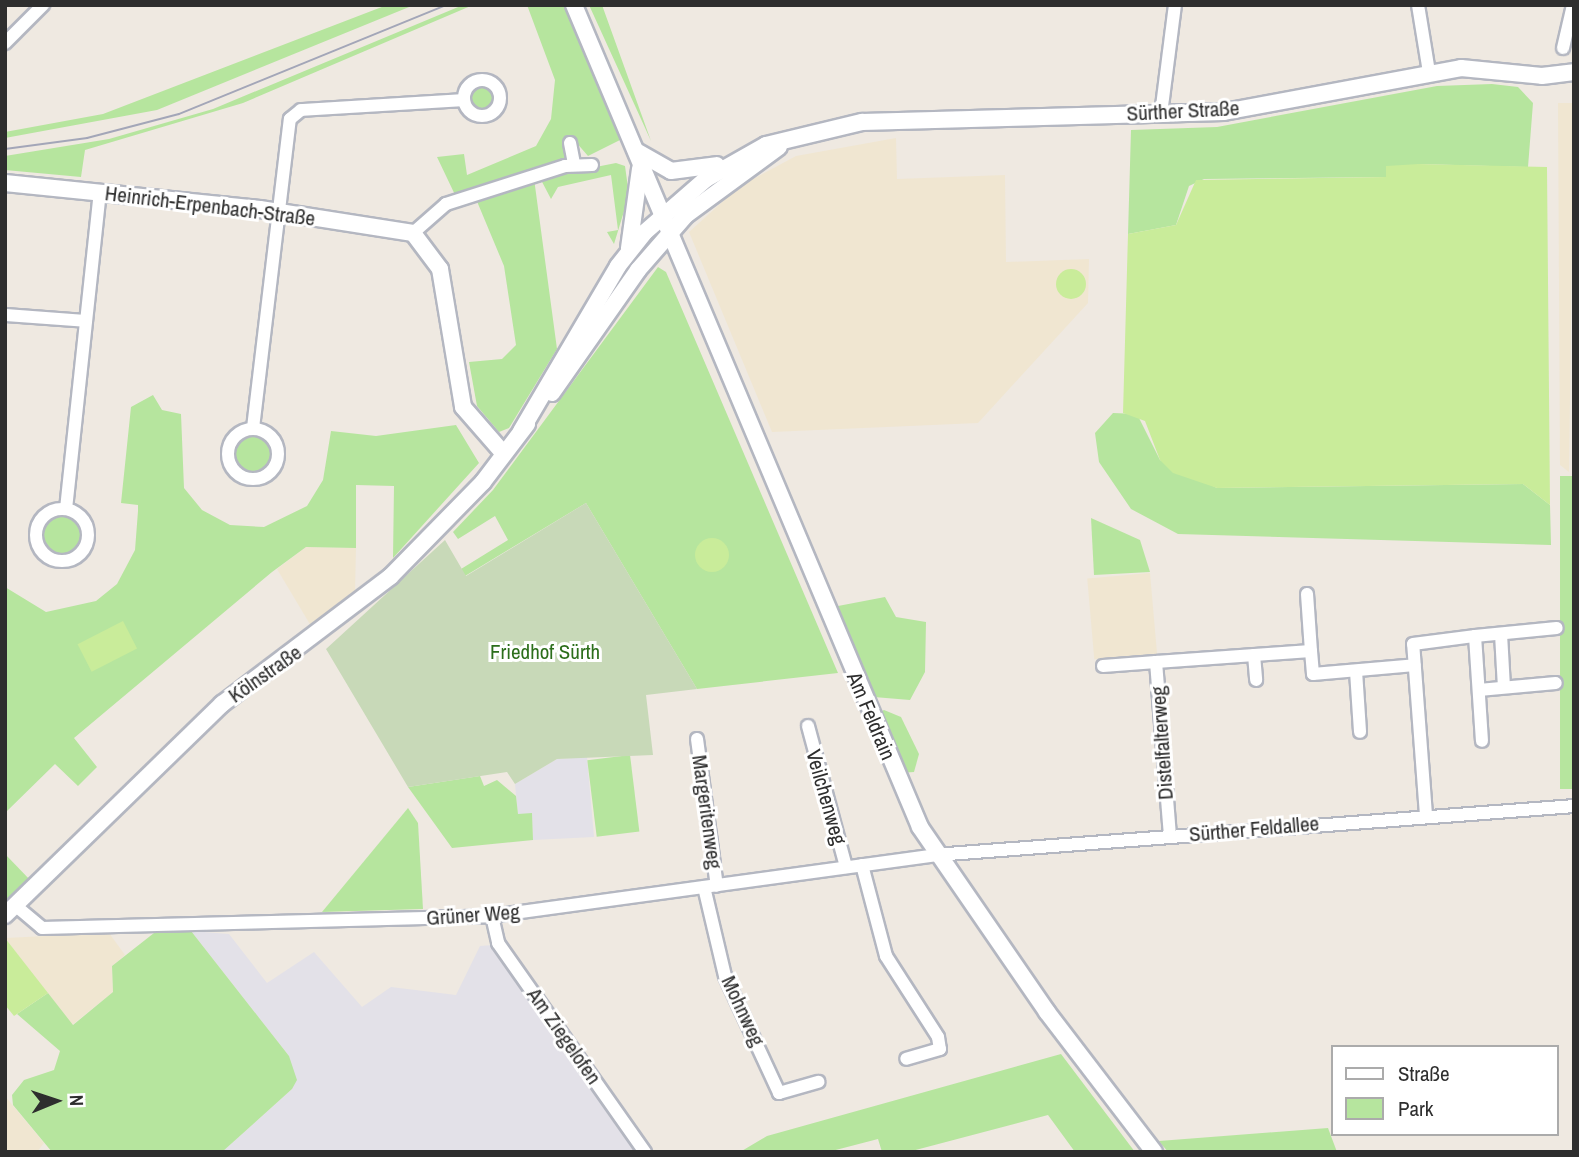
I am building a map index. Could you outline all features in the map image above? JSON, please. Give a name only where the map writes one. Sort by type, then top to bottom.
[{"type":"street","points":[[5,43],[43,5]]},
{"type":"street","name":"Am Feldrain","points":[[574,5],[668,235],[935,855],[1154,1152]]},
{"type":"street","points":[[1161,114],[1175,5]]},
{"type":"street","points":[[1418,5],[1429,72]]},
{"type":"street","points":[[1563,48],[1573,5]]},
{"type":"street","name":"Sürther Straße","points":[[661,216],[730,163],[789,139],[892,120],[1224,112],[1429,72],[1574,72]]},
{"type":"street","points":[[253,428],[279,212],[295,112],[464,100]]},
{"type":"street","name":"Sürther Straße","points":[[668,235],[709,195],[789,139]]},
{"type":"street","points":[[570,143],[574,164]]},
{"type":"street","points":[[628,252],[638,159],[670,172],[730,163]]},
{"type":"street","points":[[504,454],[463,407],[440,269],[413,233],[446,204],[574,164],[592,164]]},
{"type":"street","name":"Heinrich-Erpenbach-Straße","points":[[5,183],[279,212],[413,233]]},
{"type":"street","points":[[66,509],[100,193]]},
{"type":"street","name":"Kölnstraße","points":[[521,431],[628,252],[661,216]]},
{"type":"street","name":"Kölnstraße","points":[[10,911],[222,704],[390,577],[504,454],[668,235]]},
{"type":"street","points":[[5,315],[86,321]]},
{"type":"street","points":[[253,428],[272,436],[279,454],[271,473],[251,479],[234,471],[228,453],[236,435],[253,428]]},
{"type":"street","points":[[66,509],[83,519],[88,539],[76,557],[56,560],[39,548],[37,527],[50,511],[66,509]]},
{"type":"street","points":[[1307,594],[1313,674],[1415,665]]},
{"type":"street","points":[[1426,815],[1413,644],[1557,628]]},
{"type":"street","points":[[1501,634],[1504,687]]},
{"type":"street","points":[[1475,636],[1482,741]]},
{"type":"street","points":[[1156,662],[1311,652]]},
{"type":"street","points":[[1254,655],[1256,680]]},
{"type":"street","name":"Distelfalterweg","points":[[1103,666],[1156,662],[1170,836]]},
{"type":"street","points":[[1356,671],[1360,732]]},
{"type":"street","points":[[1479,690],[1556,683]]},
{"type":"street","name":"Veilchenweg","points":[[808,726],[846,867]]},
{"type":"street","name":"Margeritenweg","points":[[697,739],[710,887]]},
{"type":"street","name":"Sürther Feldallee","points":[[935,855],[1426,815],[1574,806]]},
{"type":"street","name":"Grüner Weg","points":[[10,911],[42,928],[492,916],[935,855]]},
{"type":"street","points":[[862,865],[886,956],[938,1037],[940,1049],[906,1059]]},
{"type":"street","name":"Mohnweg","points":[[710,887],[725,976],[779,1093],[818,1082]]},
{"type":"street","name":"Am Ziegelofen","points":[[492,916],[498,943],[645,1152]]},
{"type":"shaded area","points":[[1558,103],[1574,103],[1569,472],[1560,465]]},
{"type":"shaded area","points":[[896,138],[897,179],[1005,175],[1006,262],[1089,259],[1088,303],[978,423],[772,432],[689,232],[740,186],[796,156]]},
{"type":"shaded area","points":[[306,547],[356,548],[355,591],[311,626],[277,569]]},
{"type":"shaded area","points":[[1150,573],[1157,654],[1094,659],[1087,578]]},
{"type":"shaded area","points":[[587,757],[594,837],[533,840],[532,814],[518,815],[515,784],[557,759]]},
{"type":"shaded area","points":[[191,931],[229,934],[267,983],[314,952],[362,1007],[391,987],[456,995],[480,946],[493,945],[640,1152],[222,1152],[292,1089],[289,1056]]},
{"type":"shaded area","points":[[109,933],[125,955],[112,966],[113,992],[72,1025],[5,938]]},
{"type":"shaded area","points":[[5,1096],[44,1143],[37,1152],[5,1152]]},
{"type":"green space","points":[[387,5],[414,5],[157,110],[5,138],[5,132],[103,114]]},
{"type":"green space","points":[[463,5],[473,5],[243,103],[85,150],[81,177],[5,170],[5,156],[109,139],[213,109]]},
{"type":"green space","points":[[527,5],[566,5],[624,138],[588,156],[575,141],[564,161],[533,171],[557,349],[509,428],[499,432],[477,406],[469,362],[502,359],[516,345],[504,266],[476,199],[457,199],[437,157],[464,154],[467,175],[536,146],[551,119],[555,80]]},
{"type":"green space","points":[[589,5],[602,5],[651,141],[636,108]]},
{"type":"green space","points":[[483,84],[493,88],[497,98],[493,108],[483,112],[473,108],[469,98],[473,88]]},
{"type":"green space","points":[[1492,84],[1518,87],[1533,103],[1528,167],[1419,164],[1386,177],[1204,179],[1189,186],[1176,225],[1128,234],[1131,130],[1217,127],[1437,86]]},
{"type":"green space","points":[[616,163],[625,166],[629,195],[614,244],[607,232],[618,230],[611,175],[558,187],[551,199],[540,178]]},
{"type":"green space","points":[[1419,164],[1547,167],[1550,505],[1523,484],[1217,488],[1173,473],[1160,460],[1145,421],[1123,413],[1128,234],[1176,225],[1196,180],[1386,177],[1386,166]]},
{"type":"green space","points":[[658,267],[666,272],[838,673],[697,689],[586,503],[465,576],[461,569],[508,540],[495,516],[458,539],[453,532],[493,490]]},
{"type":"green space","points":[[1071,269],[1077,270],[1085,278],[1085,290],[1077,298],[1071,299],[1065,298],[1057,290],[1056,284],[1057,278],[1065,270]]},
{"type":"green space","points":[[153,395],[162,410],[181,414],[184,488],[202,510],[230,525],[264,527],[307,506],[323,480],[331,431],[376,436],[456,425],[479,463],[393,558],[394,486],[356,485],[356,548],[306,547],[272,572],[74,738],[97,767],[78,786],[55,764],[5,813],[5,587],[46,612],[96,601],[117,584],[135,550],[138,505],[121,503],[131,407]]},
{"type":"green space","points":[[1113,413],[1137,414],[1160,460],[1217,488],[1523,484],[1550,505],[1551,545],[1178,534],[1131,509],[1099,462],[1095,433]]},
{"type":"green space","points":[[254,433],[269,439],[275,454],[269,469],[254,475],[239,469],[233,454],[239,439]]},
{"type":"green space","points":[[1560,476],[1574,476],[1574,789],[1560,789]]},
{"type":"green space","name":"Friedhof Sürth","points":[[586,503],[697,689],[646,695],[653,755],[557,759],[515,784],[507,772],[408,787],[326,649],[445,540],[466,576]]},
{"type":"green space","points":[[61,512],[77,518],[83,534],[77,550],[61,556],[45,550],[39,534],[45,518]]},
{"type":"green space","points":[[1091,518],[1140,540],[1150,572],[1094,575]]},
{"type":"green space","points":[[712,538],[724,543],[729,555],[724,567],[712,572],[700,567],[695,555],[700,543]]},
{"type":"green space","points":[[885,597],[896,617],[926,622],[925,672],[910,700],[874,697],[835,615],[838,606]]},
{"type":"green space","points":[[123,621],[137,649],[92,672],[78,644]]},
{"type":"green space","points":[[884,710],[901,717],[919,754],[914,772],[900,773],[878,713]]},
{"type":"green space","points":[[630,755],[639,831],[597,837],[587,760]]},
{"type":"green space","points":[[480,776],[484,786],[497,780],[516,796],[518,814],[532,813],[533,840],[452,848],[408,787]]},
{"type":"green space","points":[[408,808],[418,823],[423,909],[322,912]]},
{"type":"green space","points":[[5,854],[32,882],[5,907]]},
{"type":"green space","points":[[191,931],[289,1056],[297,1080],[292,1089],[222,1152],[52,1152],[13,1105],[12,1095],[24,1080],[54,1070],[60,1051],[17,1014],[48,993],[73,1025],[113,992],[112,966],[154,933]]},
{"type":"green space","points":[[5,938],[48,993],[14,1016],[5,1005]]},
{"type":"green space","points":[[1061,1054],[1135,1152],[1075,1152],[1048,1115],[908,1152],[882,1152],[878,1139],[828,1152],[740,1152],[767,1136]]},
{"type":"green space","points":[[1328,1128],[1337,1152],[1168,1152],[1159,1141]]},
{"type":"tram line","points":[[5,149],[87,138],[179,114],[446,5]]}]
